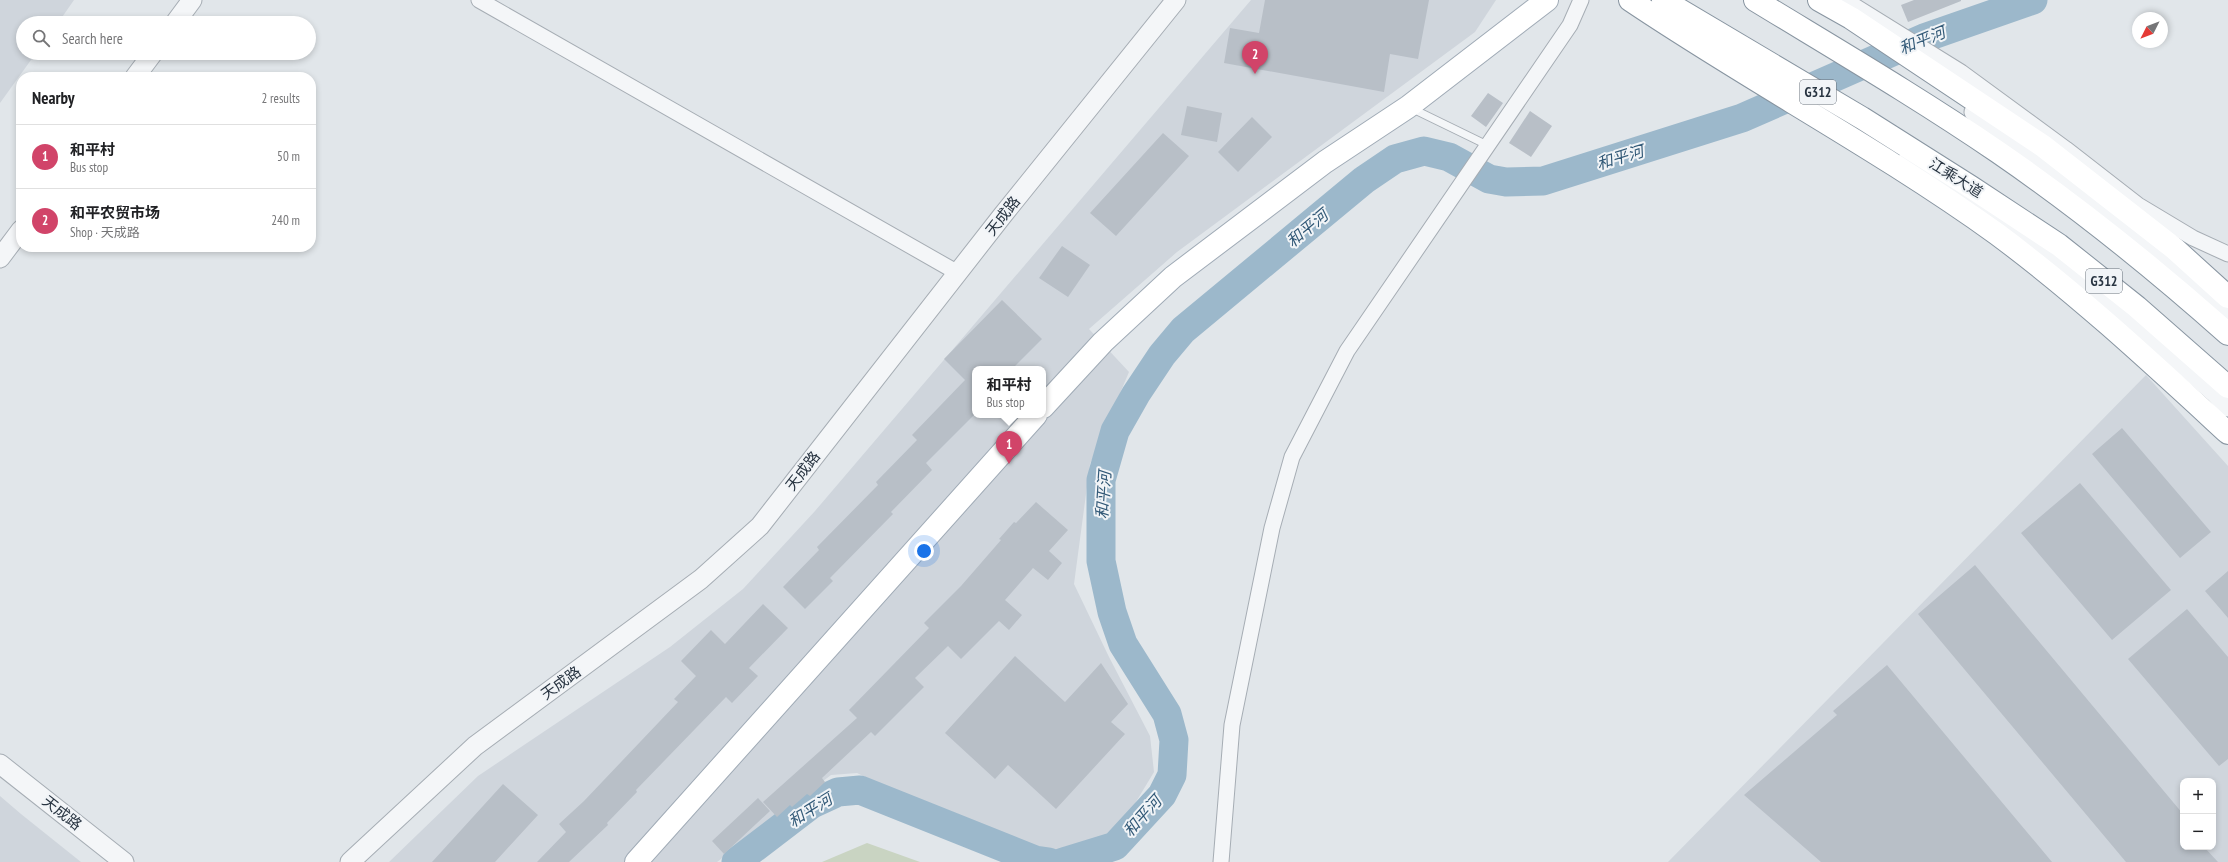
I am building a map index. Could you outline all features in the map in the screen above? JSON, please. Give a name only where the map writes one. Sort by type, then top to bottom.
[{"type":"main road","points":[[1046,404],[1103,342],[1173,277],[1325,162],[1408,107],[1547,0]]},
{"type":"main road","points":[[1630,0],[1767,81],[1997,234],[2112,326],[2228,433]]},
{"type":"main road","name":"江乘大道","points":[[1663,0],[1868,122],[2059,245],[2137,307],[2228,387]]},
{"type":"main road","name":"G312","points":[[1755,0],[1896,85],[1999,153],[2156,270],[2228,334]]},
{"type":"main road","points":[[1819,0],[1851,18],[2043,146],[2175,249],[2228,297]]},
{"type":"main road","points":[[636,862],[1033,418]]},
{"type":"street","points":[[180,16],[192,0]]},
{"type":"street","points":[[479,0],[958,273]]},
{"type":"street","name":"天成路","points":[[350,862],[475,746],[701,579],[760,526],[958,273],[1176,0]]},
{"type":"street","points":[[1221,862],[1232,725],[1272,528],[1292,456],[1348,351],[1478,157],[1570,25],[1582,0]]},
{"type":"street","points":[[1638,0],[1767,81],[1851,126],[1960,194],[2100,292],[2215,393],[2228,407]]},
{"type":"street","points":[[1809,0],[1980,116],[2228,311]]},
{"type":"street","points":[[1845,0],[1893,28],[1961,72],[2066,149],[2138,205],[2193,238],[2228,254]]},
{"type":"street","points":[[139,72],[148,60]]},
{"type":"street","points":[[0,258],[16,237]]},
{"type":"street","name":"天成路","points":[[0,764],[124,862]]},
{"type":"lane","points":[[1408,107],[1487,145]]},
{"type":"shaded area","points":[[0,0],[74,0],[63,16],[16,16],[16,60],[31,60],[22,72],[16,72],[16,81],[0,103]]},
{"type":"shaded area","points":[[1251,0],[1496,0],[1475,32],[1177,252],[1089,329],[1129,372],[1090,464],[1074,584],[1109,657],[1150,736],[1154,772],[1122,825],[1072,854],[1015,850],[857,773],[831,775],[717,862],[389,862],[478,776],[670,647],[743,589],[815,511]]},
{"type":"shaded area","points":[[2146,375],[2228,466],[2228,862],[1668,862]]},
{"type":"shaded area","points":[[0,796],[21,814],[81,862],[0,862]]},
{"type":"green space","points":[[867,843],[920,862],[822,862]]},
{"type":"building","points":[[1265,0],[1429,0],[1418,59],[1390,54],[1384,92],[1224,63],[1230,28],[1259,33]]},
{"type":"building","points":[[1914,0],[1961,1],[1908,22],[1901,5]]},
{"type":"building","points":[[1488,93],[1503,103],[1486,127],[1471,116]]},
{"type":"building","points":[[1187,106],[1222,113],[1217,142],[1181,135]]},
{"type":"building","points":[[1530,111],[1552,126],[1531,157],[1509,143]]},
{"type":"building","points":[[1252,117],[1272,137],[1238,172],[1218,152]]},
{"type":"building","points":[[1163,133],[1189,156],[1116,236],[1090,213]]},
{"type":"building","points":[[1062,246],[1090,265],[1068,297],[1039,278]]},
{"type":"building","points":[[1002,300],[1042,339],[1015,366],[972,366],[972,417],[926,463],[932,470],[891,512],[893,514],[830,578],[833,581],[805,609],[783,587],[819,550],[817,547],[878,485],[876,482],[917,440],[912,435],[965,380],[944,359]]},
{"type":"building","points":[[2122,428],[2211,532],[2180,558],[2092,454]]},
{"type":"building","points":[[2080,483],[2171,590],[2112,640],[2021,533]]},
{"type":"building","points":[[1036,502],[1068,530],[1049,551],[1062,563],[1048,580],[1033,568],[1005,600],[1022,615],[1009,630],[999,621],[961,659],[948,646],[915,678],[924,687],[875,736],[871,732],[822,778],[825,782],[810,796],[807,794],[792,807],[790,805],[777,817],[763,802],[857,718],[849,710],[929,628],[924,623],[961,586],[1001,540],[999,539],[1014,522],[1016,523]]},
{"type":"building","points":[[1975,565],[2180,810],[2180,850],[2207,850],[2218,862],[2126,862],[1918,614]]},
{"type":"building","points":[[2228,571],[2228,618],[2205,591]]},
{"type":"building","points":[[763,604],[788,628],[749,668],[758,676],[732,703],[726,697],[636,790],[637,792],[607,823],[608,825],[569,862],[537,862],[566,832],[559,824],[584,801],[678,702],[674,699],[696,676],[681,661],[711,630],[725,644]]},
{"type":"building","points":[[2187,609],[2228,657],[2228,759],[2219,766],[2128,659]]},
{"type":"building","points":[[1015,656],[1065,702],[1101,663],[1128,704],[1111,722],[1125,734],[1056,809],[1008,765],[995,779],[945,733]]},
{"type":"building","points":[[1887,665],[2052,862],[1821,862],[1744,795],[1837,715],[1833,711]]},
{"type":"building","points":[[503,784],[538,815],[495,862],[432,862]]},
{"type":"building","points":[[758,798],[770,811],[724,854],[712,841]]},
{"type":"waterway","name":"和平河","points":[[1063,862],[1115,846],[1162,795],[1172,775],[1174,740],[1167,714],[1123,644],[1112,612],[1101,561],[1101,480],[1115,431],[1136,394],[1162,355],[1183,330],[1364,180],[1395,159],[1424,151],[1449,157],[1489,179],[1506,182],[1543,181],[1742,118],[1924,38],[2033,0]]},
{"type":"waterway","name":"和平河","points":[[736,862],[812,804],[838,792],[860,790],[1035,860],[1049,862]]},
{"type":"place","name":"和平农贸市场","points":[[1255,74]]},
{"type":"place","name":"和平村","points":[[1009,464]]}]
